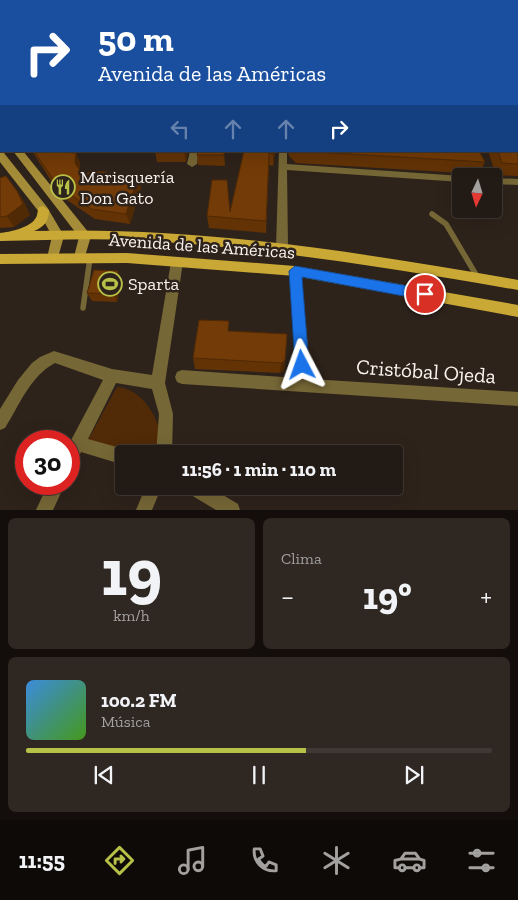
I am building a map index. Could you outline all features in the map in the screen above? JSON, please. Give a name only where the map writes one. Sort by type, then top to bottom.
[{"type":"main road","points":[[4,237],[26,232],[37,225],[43,218],[43,210]]},
{"type":"main road","name":"Avenida de las Américas","points":[[4,237],[159,237],[282,247],[518,285]]},
{"type":"main road","name":"Avenida de las Américas","points":[[0,259],[85,258],[177,262],[295,271],[518,311]]},
{"type":"street","points":[[19,152],[86,236],[85,258]]},
{"type":"street","points":[[192,164],[195,152]]},
{"type":"street","points":[[282,247],[283,152]]},
{"type":"street","points":[[0,155],[17,181],[43,210],[58,236],[52,258]]},
{"type":"street","points":[[283,167],[452,178]]},
{"type":"street","points":[[502,181],[518,182]]},
{"type":"street","points":[[164,445],[166,414],[158,383],[177,262]]},
{"type":"street","points":[[295,271],[304,384]]},
{"type":"street","points":[[0,423],[30,375],[46,360],[54,357],[112,376],[158,383]]},
{"type":"street","points":[[80,437],[112,376]]},
{"type":"street","name":"Cristóbal Ojeda","points":[[182,377],[518,399]]},
{"type":"street","points":[[80,444],[115,454]]},
{"type":"street","points":[[44,510],[52,495]]},
{"type":"street","points":[[144,510],[150,495]]},
{"type":"street","points":[[207,495],[232,510]]},
{"type":"lane","points":[[432,214],[446,224],[478,278]]},
{"type":"lane","points":[[83,308],[85,258]]},
{"type":"shaded area","points":[[117,387],[133,392],[146,403],[155,418],[160,434],[158,445],[115,445],[115,451],[87,442]]},
{"type":"building","points":[[35,152],[76,153],[75,163],[83,175],[92,171],[107,172],[104,178],[138,177],[126,214],[91,209],[57,185]]},
{"type":"building","points":[[198,152],[224,152],[224,155],[197,155]]},
{"type":"building","points":[[244,152],[273,152],[273,154],[269,153],[266,221],[207,216],[212,180],[227,180],[230,212]]},
{"type":"building","points":[[316,152],[480,152],[485,162]]},
{"type":"building","points":[[498,152],[518,152],[518,164],[502,163]]},
{"type":"building","points":[[6,176],[17,191],[23,204],[7,216],[0,217],[0,178]]},
{"type":"building","points":[[94,270],[118,271],[114,294],[87,293]]},
{"type":"building","points":[[199,320],[229,321],[228,331],[287,334],[285,361],[281,363],[193,358]]},
{"type":"place","name":"Marisquería Don Gato","points":[[63,187]]},
{"type":"place","name":"Sparta","points":[[110,284]]},
{"type":"route","points":[[302,365],[295,271],[425,294]]}]
